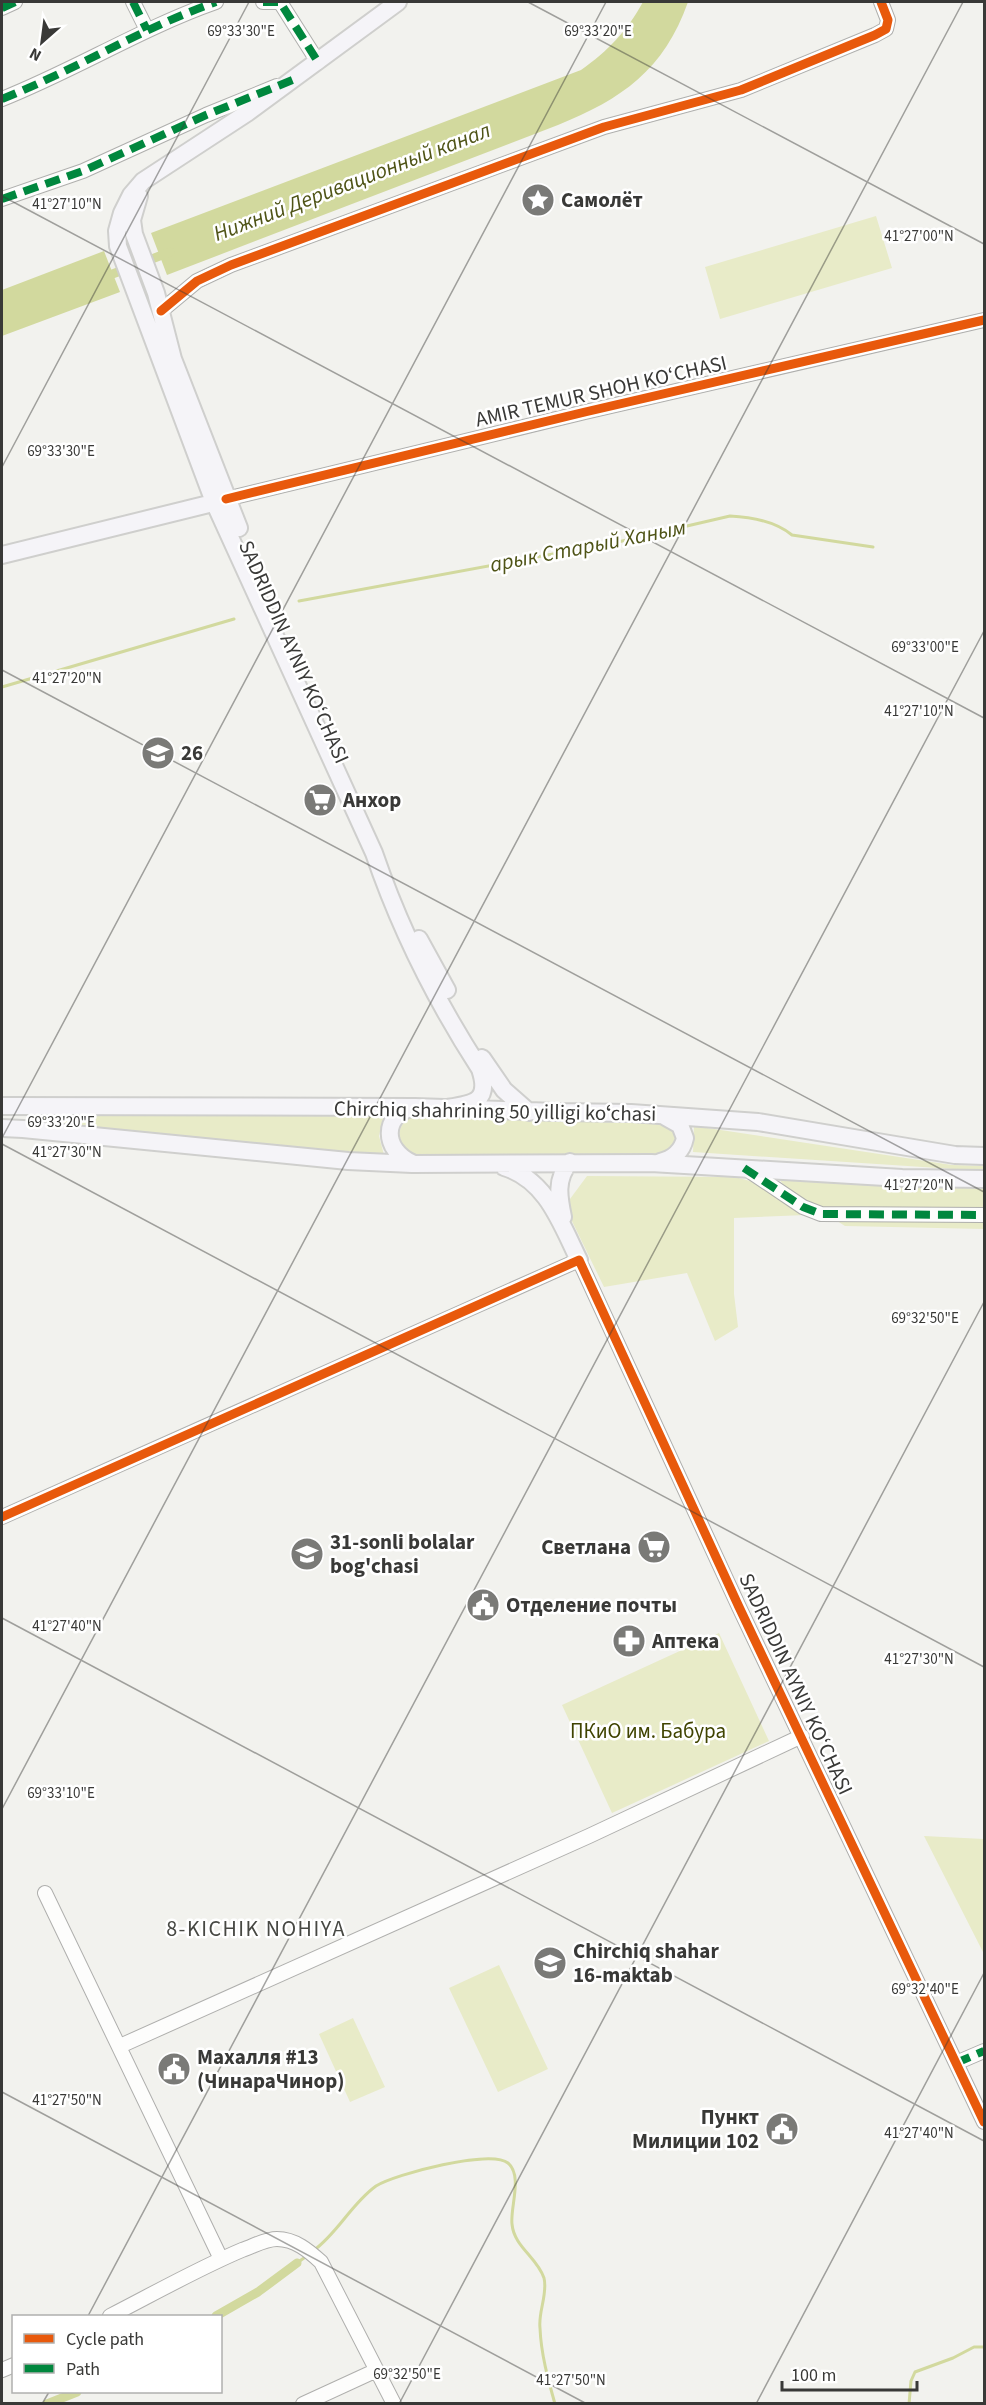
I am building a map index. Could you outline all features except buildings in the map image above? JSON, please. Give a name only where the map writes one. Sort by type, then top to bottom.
[{"type":"main road","name":"SADRIDDIN AYNIY KO‘CHASI","points":[[398,2],[212,138],[139,185],[128,200],[119,222],[118,246],[220,501],[374,853],[392,905],[410,943],[480,1070],[484,1089],[480,1097],[467,1105],[447,1108]]},
{"type":"main road","name":"SADRIDDIN AYNIY KO‘CHASI","points":[[160,170],[144,186],[136,205],[132,224],[156,293],[172,359],[220,501],[382,850],[414,933],[433,962],[485,1064],[511,1098],[529,1112]]},
{"type":"main road","name":"AMIR TEMUR SHOH KO‘CHASI","points":[[2,555],[220,501]]},
{"type":"main road","name":"Chirchiq shahrining 50 yilligi koʻchasi","points":[[2,1106],[415,1107],[653,1114],[758,1122],[944,1153],[984,1156]]},
{"type":"main road","points":[[22,1129],[24,1106]]},
{"type":"main road","points":[[412,1164],[396,1153],[390,1135],[391,1125],[396,1117],[415,1107]]},
{"type":"main road","points":[[651,1163],[666,1161],[675,1156],[682,1148],[686,1138],[683,1129],[677,1123],[666,1116],[653,1114]]},
{"type":"main road","points":[[2,1128],[348,1161],[412,1164],[651,1163],[902,1178],[984,1179]]},
{"type":"main road","points":[[570,1162],[564,1168],[560,1179],[560,1201],[579,1260]]},
{"type":"main road","points":[[492,1164],[515,1170],[540,1189],[552,1206],[579,1260]]},
{"type":"street","points":[[2,8],[15,2]]},
{"type":"street","points":[[133,2],[147,30]]},
{"type":"street","points":[[2,99],[29,89],[147,30],[216,2]]},
{"type":"street","points":[[263,2],[280,2],[318,62]]},
{"type":"street","points":[[161,311],[197,281],[231,265],[604,127],[741,90],[875,35],[886,29],[888,20],[881,2]]},
{"type":"street","name":"SADRIDDIN AYNIY KO‘CHASI","points":[[2,199],[83,171],[206,115],[295,79]]},
{"type":"street","name":"AMIR TEMUR SHOH KO‘CHASI","points":[[220,501],[585,412],[984,320]]},
{"type":"street","points":[[744,1168],[803,1207],[821,1214],[984,1215]]},
{"type":"street","points":[[2,1517],[579,1260]]},
{"type":"street","name":"SADRIDDIN AYNIY KO‘CHASI","points":[[579,1260],[984,2122]]},
{"type":"street","points":[[120,2046],[578,1841],[802,1736]]},
{"type":"street","points":[[45,1893],[221,2259]]},
{"type":"street","points":[[956,2063],[984,2051]]},
{"type":"street","points":[[112,2315],[221,2259],[271,2240],[292,2241],[321,2262],[394,2403]]},
{"type":"street","points":[[303,2403],[377,2370]]},
{"type":"green space","points":[[876,216],[892,268],[720,319],[705,267]]},
{"type":"green space","points":[[33,1114],[384,1114],[379,1136],[384,1155],[32,1122]]},
{"type":"green space","points":[[411,1116],[663,1124],[674,1129],[678,1141],[663,1156],[414,1157],[404,1148],[399,1137],[401,1126]]},
{"type":"green space","points":[[694,1126],[952,1165],[984,1166],[984,1171],[693,1152]]},
{"type":"green space","points":[[587,1176],[735,1177],[750,1181],[806,1215],[734,1218],[734,1294],[738,1327],[715,1341],[687,1273],[604,1287],[569,1215],[570,1199]]},
{"type":"green space","points":[[777,1177],[984,1181],[984,1229],[845,1226],[788,1190]]},
{"type":"green space","name":"ПКиО им. Бабура","points":[[719,1633],[769,1741],[612,1813],[562,1705]]},
{"type":"green space","points":[[924,1836],[984,1839],[984,1954]]},
{"type":"green space","points":[[499,1965],[548,2069],[498,2092],[449,1988]]},
{"type":"green space","points":[[353,2018],[385,2087],[350,2102],[319,2034]]},
{"type":"water","points":[[643,2],[688,2],[667,46],[653,64],[621,93],[602,104],[558,125],[167,275],[151,233],[581,70],[616,40]]},
{"type":"water","points":[[104,251],[120,292],[2,336],[2,290]]},
{"type":"waterway","name":"Нижний Деривационный канал","points":[[102,278],[170,252]]},
{"type":"waterway","name":"арык Старый Ханым","points":[[299,601],[618,542],[730,516],[763,521],[778,526],[792,535],[873,547]]},
{"type":"waterway","name":"арык Старый Ханым","points":[[2,687],[234,619]]},
{"type":"waterway","points":[[313,2251],[330,2236],[367,2193],[386,2181],[402,2175],[464,2161],[498,2159],[508,2163],[515,2176],[512,2217],[514,2232],[544,2278],[541,2338],[545,2366],[555,2404]]},
{"type":"waterway","points":[[297,2263],[308,2255]]},
{"type":"waterway","points":[[218,2315],[258,2292],[297,2263]]},
{"type":"waterway","points":[[909,2404],[911,2381],[915,2372],[953,2358],[974,2347],[984,2347]]},
{"type":"waterway","points":[[47,2404],[74,2393]]},
{"type":"marked path","points":[[2,8],[15,2]]},
{"type":"marked path","points":[[133,2],[147,30]]},
{"type":"marked path","points":[[2,99],[162,24],[216,2]]},
{"type":"marked path","points":[[263,2],[280,2],[318,62]]},
{"type":"marked path","points":[[2,199],[83,171],[206,115],[295,79]]},
{"type":"marked path","points":[[744,1168],[803,1207],[821,1214],[984,1215]]},
{"type":"marked path","points":[[956,2063],[984,2051]]},
{"type":"cycle path","points":[[161,311],[197,281],[231,265],[604,127],[741,90],[875,35],[886,29],[888,20],[881,2]]},
{"type":"cycle path","points":[[226,499],[585,412],[984,320]]},
{"type":"cycle path","points":[[2,1517],[579,1260],[739,1607],[984,2122]]},
{"type":"place","name":"Самолёт","points":[[538,200]]},
{"type":"place","name":"26","points":[[158,753]]},
{"type":"place","name":"Анхор","points":[[320,800]]},
{"type":"place","name":"Светлана","points":[[654,1547]]},
{"type":"place","name":"31-sonli bolalar bog'chasi","points":[[307,1554]]},
{"type":"place","name":"Отделение почты","points":[[483,1605]]},
{"type":"place","name":"Аптека","points":[[629,1641]]},
{"type":"place","name":"Chirchiq shahar 16-maktab","points":[[550,1963]]},
{"type":"place","name":"Махалля #13 (ЧинараЧинор)","points":[[174,2069]]},
{"type":"place","name":"Пункт Милиции 102","points":[[782,2129]]},
{"type":"district","name":"8-KICHIK NOHIYA","points":[[256,1929]]}]
